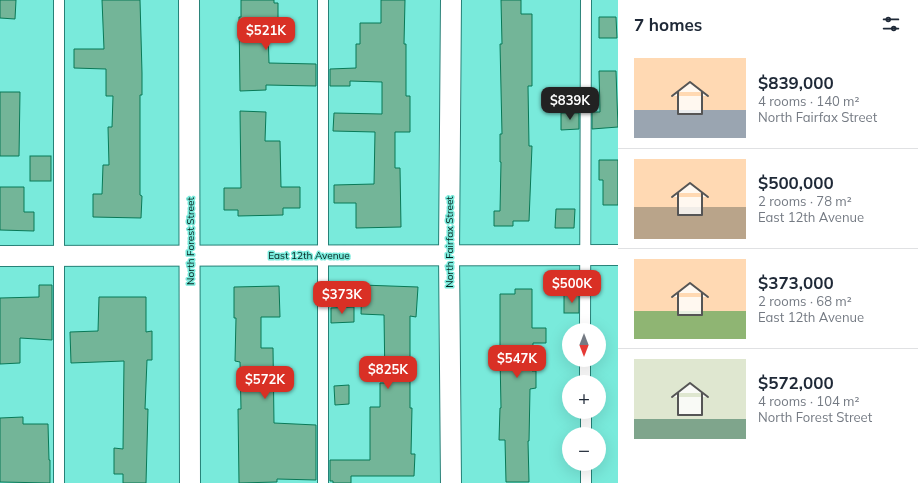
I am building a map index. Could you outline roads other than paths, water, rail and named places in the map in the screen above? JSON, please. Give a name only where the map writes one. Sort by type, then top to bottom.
[{"type":"street","name":"North Forest Street","points":[[189,0],[190,483]]},
{"type":"street","name":"North Fairfax Street","points":[[451,0],[449,254],[451,483]]},
{"type":"street","name":"East 12th Avenue","points":[[0,256],[618,254]]},
{"type":"lane","points":[[59,0],[59,483]]},
{"type":"lane","points":[[323,0],[323,483]]},
{"type":"lane","points":[[585,323],[586,0]]},
{"type":"lane","points":[[586,471],[586,483]]}]
